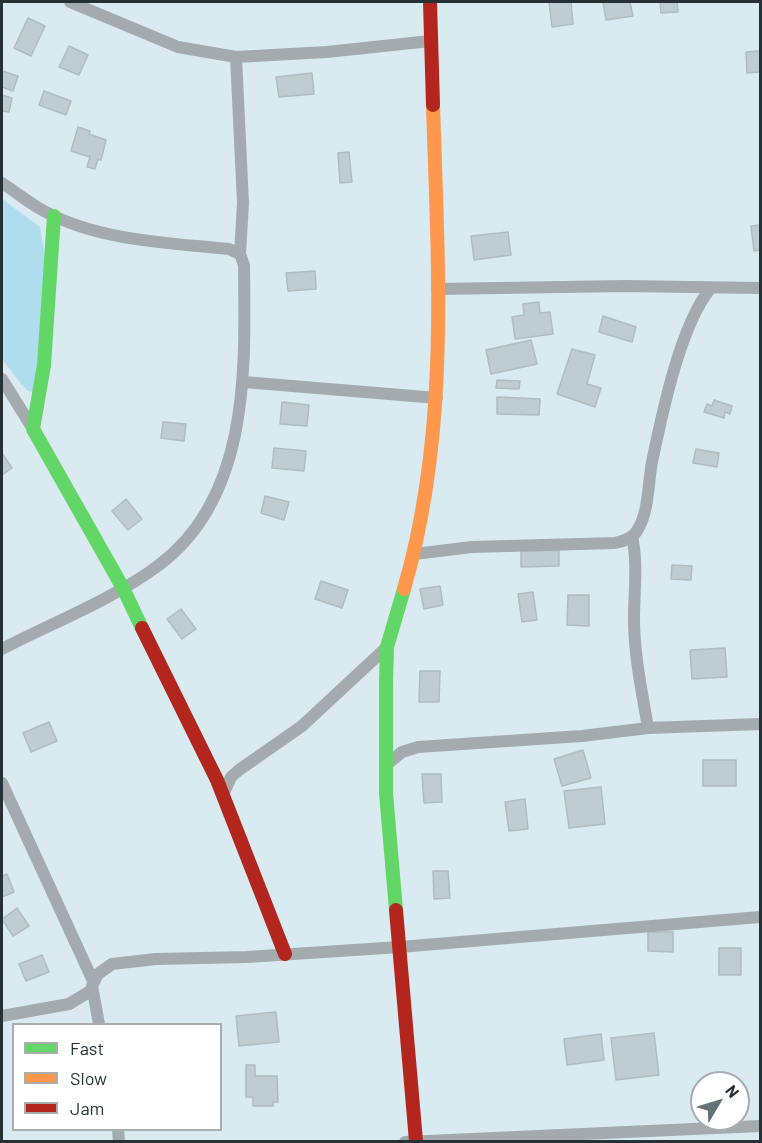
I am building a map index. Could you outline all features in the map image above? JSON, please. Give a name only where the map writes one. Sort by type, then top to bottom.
[{"type":"street","points":[[70,2],[178,47],[236,57],[327,52],[430,41]]},
{"type":"street","points":[[416,1141],[386,765],[387,647],[414,554],[429,474],[437,398],[437,288],[430,2]]},
{"type":"street","points":[[2,649],[123,588],[159,565],[184,542],[198,523],[231,456],[244,382],[244,265],[240,254],[243,203],[236,57]]},
{"type":"street","points":[[2,183],[54,216],[128,238],[230,249],[240,254]]},
{"type":"street","points":[[33,429],[44,365],[54,216]]},
{"type":"street","points":[[437,288],[666,286],[710,289],[760,288]]},
{"type":"street","points":[[414,554],[472,547],[615,543],[632,536],[642,520],[653,461],[683,345],[699,303],[710,289]]},
{"type":"street","points":[[2,379],[123,588],[223,795],[285,954]]},
{"type":"street","points":[[244,382],[437,398]]},
{"type":"street","points":[[632,536],[637,566],[635,640],[648,728]]},
{"type":"street","points":[[223,795],[231,777],[302,726],[387,647]]},
{"type":"street","points":[[386,765],[402,752],[418,747],[648,728],[760,724]]},
{"type":"street","points":[[2,783],[93,986],[99,1023]]},
{"type":"street","points":[[2,1016],[69,1004],[93,986],[112,964],[156,959],[399,947],[760,917]]},
{"type":"street","points":[[405,1142],[760,1126]]},
{"type":"shaded area","points":[[2,199],[40,227],[49,280],[37,393],[28,391],[2,359]]},
{"type":"building","points":[[549,2],[571,2],[573,24],[552,27]]},
{"type":"building","points":[[603,2],[630,2],[633,16],[606,20]]},
{"type":"building","points":[[660,2],[677,2],[678,12],[661,13]]},
{"type":"building","points":[[28,18],[45,26],[31,56],[14,48]]},
{"type":"building","points":[[69,46],[88,55],[79,75],[59,67]]},
{"type":"building","points":[[760,51],[760,72],[747,73],[746,52]]},
{"type":"building","points":[[2,71],[18,76],[13,91],[2,87]]},
{"type":"building","points":[[312,73],[314,94],[279,97],[276,77]]},
{"type":"building","points":[[44,91],[71,101],[66,115],[39,105]]},
{"type":"building","points":[[2,95],[12,98],[9,112],[2,111]]},
{"type":"building","points":[[78,127],[106,140],[101,160],[98,159],[95,169],[87,167],[90,157],[71,151]]},
{"type":"building","points":[[349,152],[352,182],[340,183],[338,153]]},
{"type":"building","points":[[760,225],[760,250],[754,251],[751,226]]},
{"type":"building","points":[[508,232],[511,255],[474,260],[471,236]]},
{"type":"building","points":[[315,271],[316,289],[288,291],[286,273]]},
{"type":"building","points":[[539,302],[540,313],[550,312],[553,334],[515,339],[512,317],[524,315],[523,304]]},
{"type":"building","points":[[603,316],[636,327],[632,342],[599,332]]},
{"type":"building","points":[[531,340],[537,364],[491,374],[486,350]]},
{"type":"building","points":[[572,349],[595,355],[587,384],[601,388],[595,407],[557,394]]},
{"type":"building","points":[[497,380],[520,381],[519,389],[496,388]]},
{"type":"building","points":[[497,397],[540,399],[539,415],[497,414]]},
{"type":"building","points":[[714,400],[732,406],[730,414],[725,412],[724,418],[704,412],[707,404],[712,406]]},
{"type":"building","points":[[282,402],[309,405],[307,426],[280,424]]},
{"type":"building","points":[[163,422],[186,424],[184,441],[161,438]]},
{"type":"building","points":[[274,448],[306,451],[304,471],[272,468]]},
{"type":"building","points":[[696,449],[719,453],[717,467],[693,463]]},
{"type":"building","points":[[2,453],[12,468],[2,475]]},
{"type":"building","points":[[265,496],[289,502],[284,520],[261,513]]},
{"type":"building","points":[[126,499],[142,519],[128,530],[112,511]]},
{"type":"building","points":[[559,550],[559,566],[521,567],[521,551]]},
{"type":"building","points":[[672,565],[692,566],[691,580],[671,579]]},
{"type":"building","points":[[321,581],[348,590],[342,608],[315,599]]},
{"type":"building","points":[[440,586],[443,605],[424,609],[420,589]]},
{"type":"building","points":[[533,592],[537,620],[522,622],[518,594]]},
{"type":"building","points":[[568,595],[589,595],[589,626],[567,625]]},
{"type":"building","points":[[181,609],[196,629],[182,639],[167,619]]},
{"type":"building","points":[[725,648],[727,677],[692,679],[690,650]]},
{"type":"building","points":[[420,671],[440,671],[439,702],[419,702]]},
{"type":"building","points":[[49,722],[57,741],[31,752],[23,733]]},
{"type":"building","points":[[583,750],[591,778],[562,786],[554,759]]},
{"type":"building","points":[[703,760],[736,760],[736,786],[703,786]]},
{"type":"building","points":[[422,774],[441,774],[442,802],[424,803]]},
{"type":"building","points":[[601,787],[605,824],[569,828],[564,791]]},
{"type":"building","points":[[525,799],[528,829],[509,831],[505,802]]},
{"type":"building","points":[[433,871],[448,871],[450,898],[434,899]]},
{"type":"building","points":[[7,874],[14,892],[2,897],[2,876]]},
{"type":"building","points":[[17,908],[29,926],[13,936],[2,919]]},
{"type":"building","points":[[648,932],[673,932],[673,952],[648,951]]},
{"type":"building","points":[[719,948],[741,948],[741,975],[719,975]]},
{"type":"building","points":[[42,955],[49,972],[26,981],[19,964]]},
{"type":"building","points":[[276,1012],[279,1042],[239,1046],[236,1016]]},
{"type":"building","points":[[654,1033],[659,1075],[616,1080],[611,1038]]},
{"type":"building","points":[[601,1034],[604,1060],[567,1065],[564,1039]]},
{"type":"building","points":[[246,1065],[255,1065],[255,1076],[277,1076],[278,1102],[273,1102],[273,1106],[253,1106],[253,1097],[246,1097]]},
{"type":"traffic: fast","points":[[54,216],[44,365],[33,429],[123,588],[142,628]]},
{"type":"traffic: fast","points":[[396,910],[386,793],[386,683],[387,647],[404,589]]},
{"type":"traffic: slow","points":[[404,589],[419,530],[429,470],[435,409],[438,288],[433,105]]},
{"type":"traffic: jam","points":[[430,2],[433,105]]},
{"type":"traffic: jam","points":[[142,628],[217,780],[285,954]]},
{"type":"traffic: jam","points":[[396,910],[416,1141]]}]
